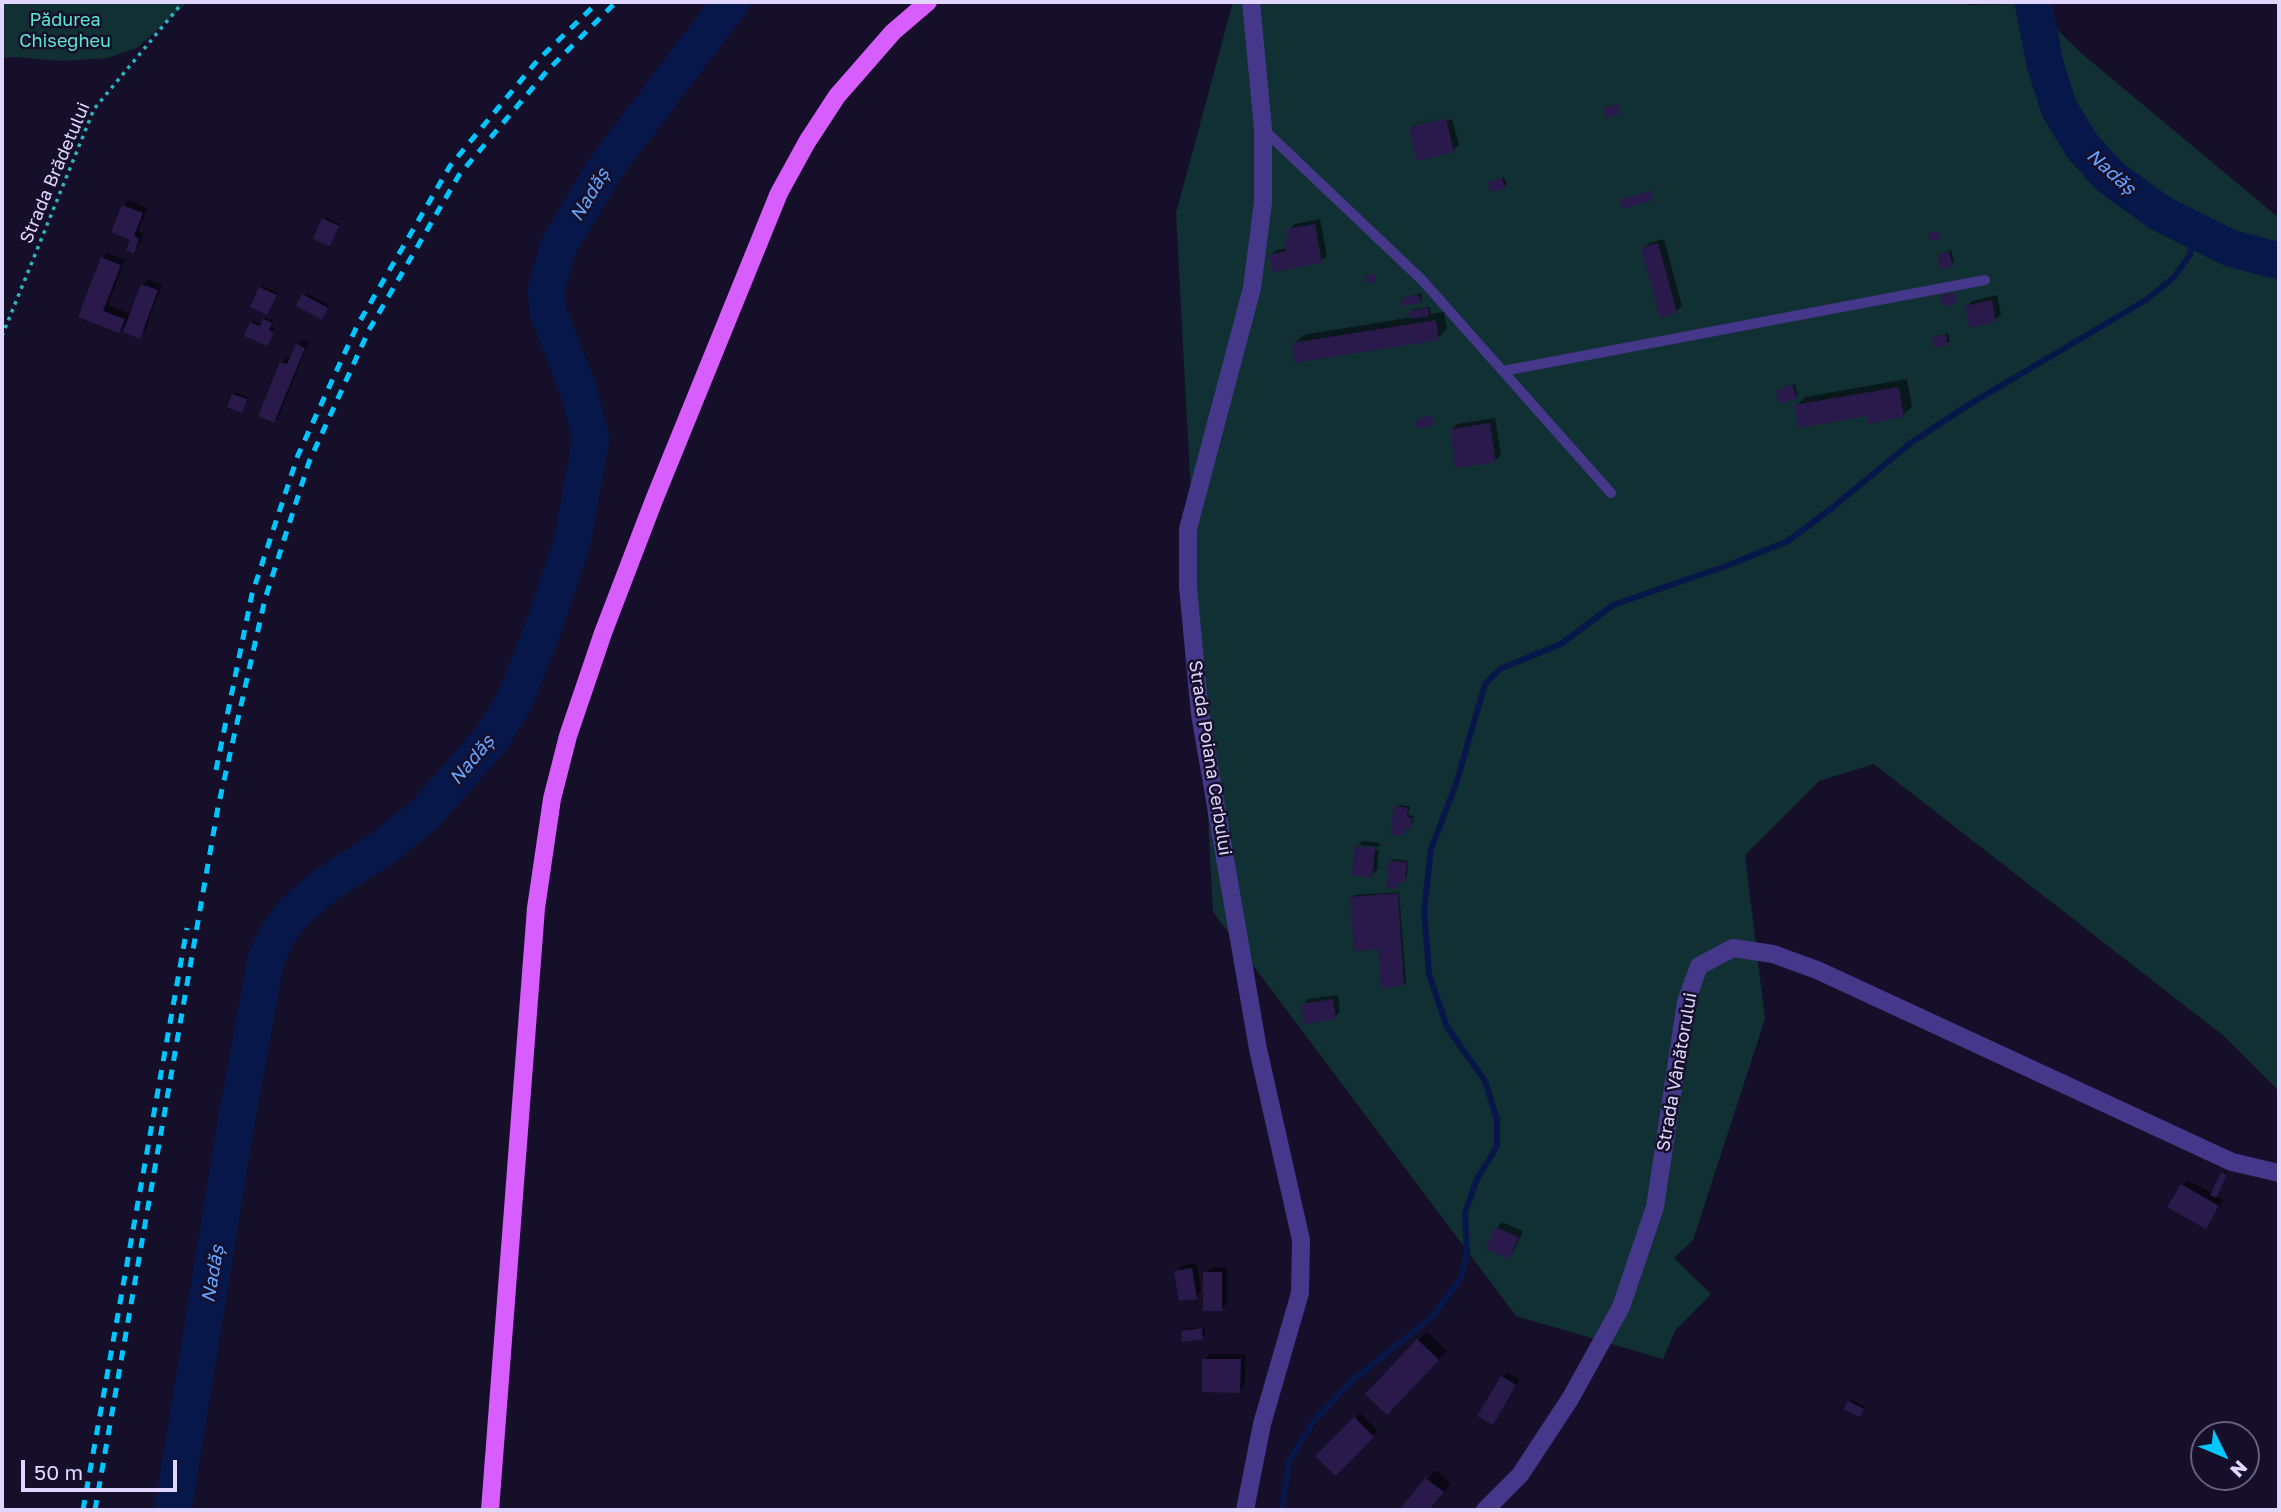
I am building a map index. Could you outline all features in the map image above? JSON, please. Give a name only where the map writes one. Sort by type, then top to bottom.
[{"type":"main road","points":[[490,1510],[536,908],[552,799],[568,736],[598,644],[779,193],[807,142],[837,96],[893,32],[928,2]]},
{"type":"street","name":"Strada Poiana Cerbului","points":[[1245,1510],[1262,1424],[1300,1293],[1301,1240],[1258,1049],[1200,714],[1188,587],[1188,529],[1252,288],[1263,202],[1263,129],[1251,2]]},
{"type":"street","name":"Strada Vânătorului","points":[[1485,1510],[1520,1475],[1570,1399],[1621,1307],[1655,1207],[1686,1002],[1699,965],[1733,948],[1773,954],[1816,970],[2232,1162],[2279,1173]]},
{"type":"lane","points":[[1263,129],[1422,280],[1611,493]]},
{"type":"lane","points":[[1503,371],[1985,280]]},
{"type":"path","name":"Strada Brădetului","points":[[2,336],[94,109],[183,2]]},
{"type":"green space","name":"Pădurea Chisegheu","points":[[2,2],[188,2],[137,48],[107,58],[61,61],[2,58]]},
{"type":"green space","points":[[1233,2],[2031,4],[2081,53],[2279,218],[2279,1091],[2225,1037],[1874,764],[1819,781],[1745,855],[1765,1019],[1693,1240],[1674,1258],[1711,1294],[1675,1331],[1663,1359],[1516,1316],[1213,912],[1176,213]]},
{"type":"building","points":[[1617,104],[1621,114],[1606,118],[1603,108]]},
{"type":"building","points":[[1446,118],[1454,152],[1417,161],[1409,128]]},
{"type":"building","points":[[1502,178],[1505,188],[1491,192],[1488,182]]},
{"type":"building","points":[[1651,190],[1653,200],[1623,209],[1620,200]]},
{"type":"building","points":[[122,205],[143,213],[134,236],[139,239],[134,253],[126,250],[130,240],[111,232]]},
{"type":"building","points":[[322,218],[339,226],[330,246],[313,239]]},
{"type":"building","points":[[1315,224],[1322,263],[1273,272],[1269,255],[1286,251],[1284,239],[1289,238],[1287,229]]},
{"type":"building","points":[[1938,231],[1940,239],[1930,241],[1928,233]]},
{"type":"building","points":[[1658,243],[1677,313],[1660,318],[1641,248]]},
{"type":"building","points":[[1949,252],[1953,266],[1940,269],[1937,255]]},
{"type":"building","points":[[101,257],[121,265],[103,311],[125,319],[119,333],[78,317]]},
{"type":"building","points":[[1375,274],[1376,282],[1366,283],[1365,275]]},
{"type":"building","points":[[141,284],[158,290],[140,339],[123,332]]},
{"type":"building","points":[[259,287],[277,295],[267,315],[250,307]]},
{"type":"building","points":[[1954,292],[1957,303],[1944,307],[1940,296]]},
{"type":"building","points":[[302,294],[328,308],[322,320],[296,306]]},
{"type":"building","points":[[1419,295],[1421,303],[1402,306],[1401,298]]},
{"type":"building","points":[[1992,300],[1996,322],[1969,328],[1965,306]]},
{"type":"building","points":[[1428,308],[1429,316],[1411,319],[1409,311]]},
{"type":"building","points":[[263,319],[272,323],[269,330],[274,332],[268,346],[244,336],[250,322],[260,326]]},
{"type":"building","points":[[1436,320],[1439,340],[1295,363],[1292,343]]},
{"type":"building","points":[[1946,334],[1948,345],[1934,348],[1932,337]]},
{"type":"building","points":[[296,344],[305,348],[274,423],[258,416],[280,362],[287,364]]},
{"type":"building","points":[[1792,385],[1797,398],[1780,404],[1776,391]]},
{"type":"building","points":[[1899,387],[1904,417],[1868,424],[1867,416],[1798,428],[1794,405]]},
{"type":"building","points":[[232,394],[247,399],[242,413],[227,407]]},
{"type":"building","points":[[1431,415],[1434,425],[1417,429],[1415,420]]},
{"type":"building","points":[[1490,423],[1496,462],[1455,468],[1450,429]]},
{"type":"building","points":[[1394,806],[1408,808],[1407,817],[1412,818],[1411,829],[1405,828],[1404,836],[1390,834]]},
{"type":"building","points":[[1355,846],[1375,848],[1372,878],[1352,875]]},
{"type":"building","points":[[1389,861],[1407,862],[1405,882],[1398,882],[1397,889],[1386,888]]},
{"type":"building","points":[[1398,893],[1404,986],[1381,988],[1378,949],[1354,951],[1350,897]]},
{"type":"building","points":[[1333,999],[1336,1019],[1304,1024],[1301,1004]]},
{"type":"building","points":[[2221,1172],[2227,1175],[2216,1198],[2210,1195]]},
{"type":"building","points":[[2181,1184],[2219,1206],[2206,1229],[2167,1207]]},
{"type":"building","points":[[1495,1227],[1519,1237],[1509,1259],[1485,1249]]},
{"type":"building","points":[[1192,1268],[1197,1299],[1179,1301],[1174,1271]]},
{"type":"building","points":[[1203,1272],[1222,1272],[1222,1311],[1203,1311]]},
{"type":"building","points":[[1202,1328],[1203,1339],[1182,1342],[1181,1331]]},
{"type":"building","points":[[1417,1339],[1439,1360],[1387,1415],[1365,1394]]},
{"type":"building","points":[[1202,1359],[1241,1359],[1240,1393],[1202,1392]]},
{"type":"building","points":[[1501,1376],[1516,1385],[1493,1425],[1477,1416]]},
{"type":"building","points":[[1848,1401],[1864,1409],[1860,1417],[1844,1409]]},
{"type":"building","points":[[1354,1417],[1374,1437],[1336,1476],[1315,1456]]},
{"type":"building","points":[[1425,1478],[1444,1492],[1429,1510],[1399,1510]]},
{"type":"waterway","name":"Nadăș","points":[[173,1510],[236,1123],[266,959],[277,935],[295,911],[327,884],[383,848],[425,814],[491,739],[515,700],[572,543],[591,438],[578,389],[548,312],[546,289],[559,245],[606,167],[731,2]]},
{"type":"waterway","name":"Nadăș","points":[[2033,2],[2045,64],[2059,108],[2082,146],[2109,176],[2160,213],[2230,248],[2279,261]]},
{"type":"waterway","points":[[1282,1510],[1289,1461],[1313,1422],[1352,1381],[1433,1316],[1461,1278],[1467,1253],[1465,1213],[1477,1179],[1497,1146],[1497,1119],[1485,1081],[1447,1027],[1429,974],[1424,910],[1431,849],[1456,784],[1485,684],[1500,669],[1561,644],[1613,605],[1726,566],[1788,541],[1912,442],[1970,404],[2146,300],[2174,277],[2190,255],[2194,229]]},
{"type":"railway","points":[[216,770],[252,594],[298,455],[357,326],[450,166],[537,61],[598,2]]},
{"type":"railway","points":[[95,1510],[218,807],[265,599],[309,462],[369,330],[459,175],[547,71],[616,2]]},
{"type":"railway","points":[[83,1510],[187,928]]}]
